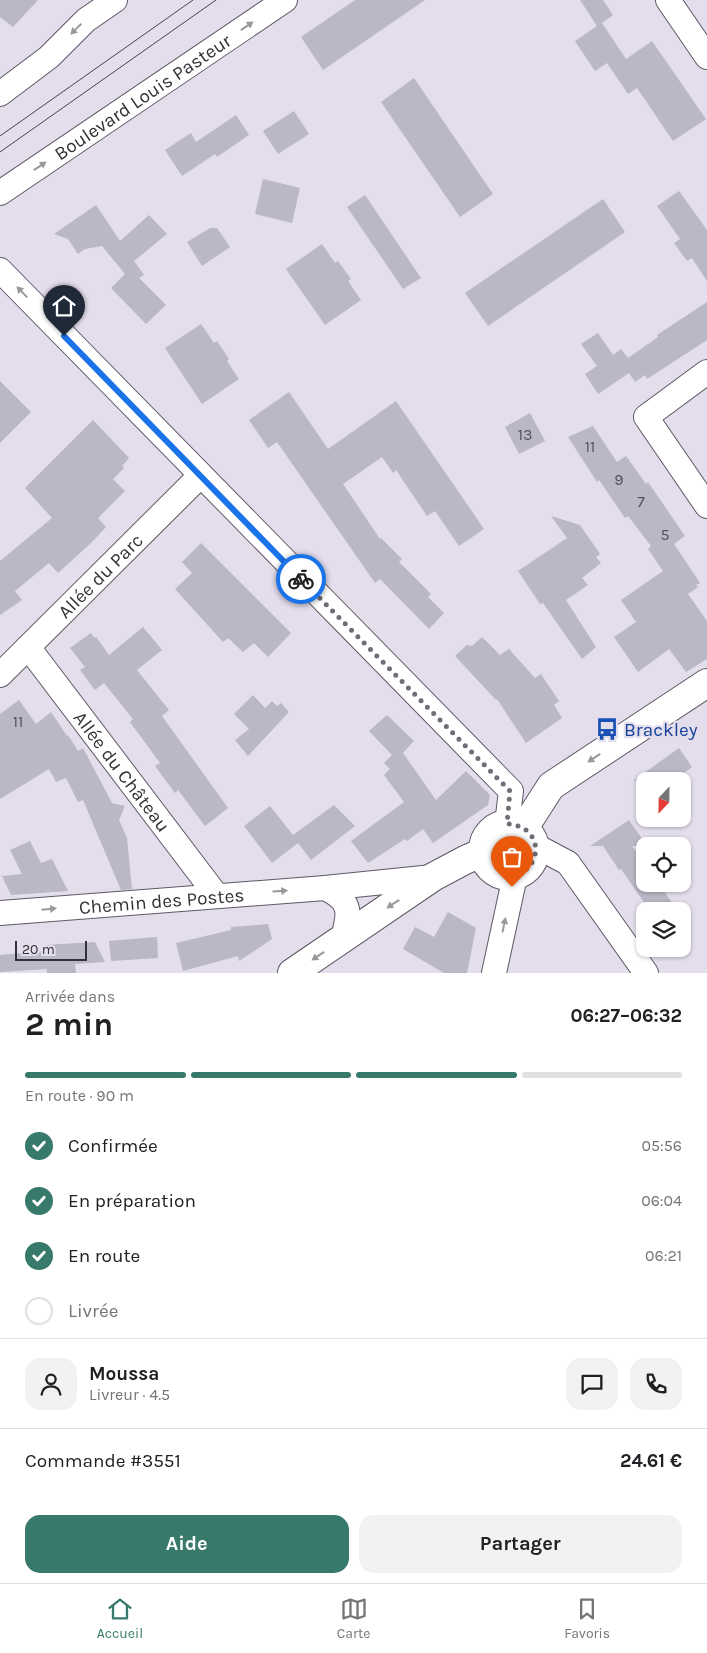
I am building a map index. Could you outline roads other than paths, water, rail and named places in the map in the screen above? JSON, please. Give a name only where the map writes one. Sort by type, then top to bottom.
[{"type":"street","points":[[0,94],[48,57],[86,20],[115,0]]},
{"type":"street","name":"Boulevard Louis Pasteur","points":[[0,193],[285,0]]},
{"type":"street","points":[[668,0],[707,57]]},
{"type":"street","points":[[0,270],[510,791],[522,833],[534,862],[523,873],[465,860],[433,877],[292,973]]},
{"type":"street","points":[[707,372],[646,417],[707,506]]},
{"type":"street","name":"Allée du Parc","points":[[0,675],[200,476]]},
{"type":"street","name":"Allée du Château","points":[[28,647],[217,896]]},
{"type":"street","points":[[510,791],[524,794],[551,786],[707,682]]},
{"type":"street","points":[[522,833],[551,786]]},
{"type":"street","points":[[494,973],[496,866],[487,836],[499,826],[522,833],[568,863],[646,973]]},
{"type":"street","name":"Chemin des Postes","points":[[0,913],[325,888],[433,877]]},
{"type":"street","points":[[325,888],[338,894],[346,904],[349,916],[343,938]]},
{"type":"tram line","points":[[0,136],[193,0]]},
{"type":"tram line","points":[[0,152],[216,0]]},
{"type":"place","name":"Brackley","points":[[607,729]]}]
